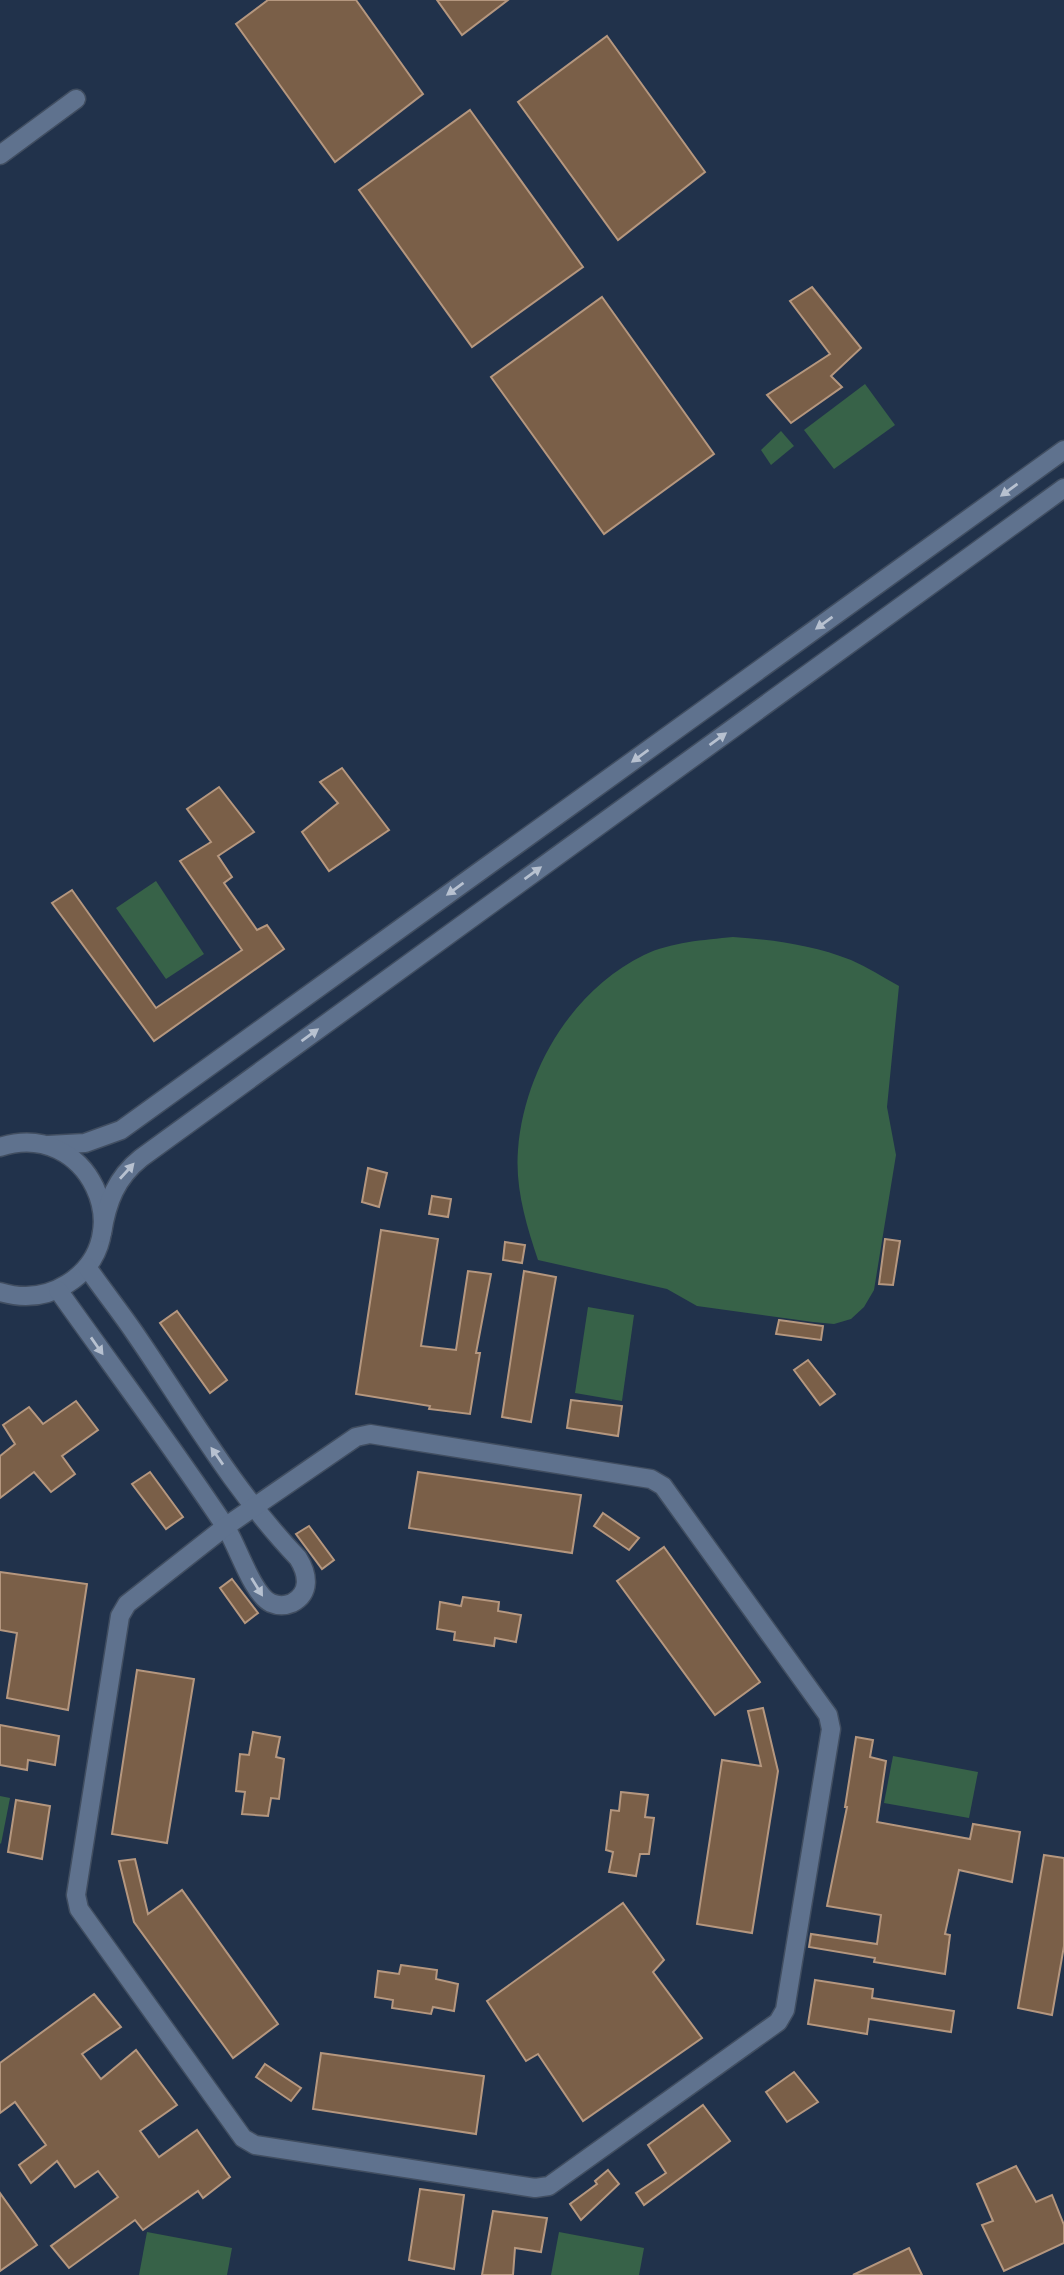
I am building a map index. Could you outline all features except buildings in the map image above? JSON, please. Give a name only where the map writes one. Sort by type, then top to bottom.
[{"type":"street","points":[[0,155],[76,99]]},
{"type":"street","points":[[0,1147],[13,1143],[85,1143],[121,1130],[1064,450]]},
{"type":"street","points":[[1,1293],[20,1297],[39,1296],[58,1290],[73,1280],[87,1267],[96,1251],[111,1194],[125,1173],[141,1158],[1064,488]]},
{"type":"street","points":[[0,1137],[41,1144],[72,1158],[91,1179],[99,1195],[103,1214],[102,1233]]},
{"type":"street","points":[[58,1290],[162,1433],[225,1527],[262,1597],[273,1605],[286,1606],[297,1600],[305,1592],[307,1580],[304,1567],[253,1507],[87,1267]]},
{"type":"street","points":[[162,1433],[187,1415]]},
{"type":"street","points":[[370,1434],[651,1479],[663,1486],[828,1715],[831,1729],[785,2010],[778,2022],[549,2186],[535,2188],[255,2145],[243,2138],[79,1909],[76,1895],[120,1616],[127,1604],[225,1527],[356,1437],[370,1434]]},
{"type":"green space","points":[[865,384],[895,425],[834,469],[804,430]]},
{"type":"green space","points":[[781,431],[794,446],[771,465],[761,450]]},
{"type":"green space","points":[[156,881],[204,954],[166,979],[116,908]]},
{"type":"green space","points":[[733,937],[822,950],[857,963],[899,986],[887,1107],[896,1155],[874,1290],[864,1307],[851,1319],[834,1324],[697,1306],[667,1289],[538,1260],[526,1219],[518,1164],[522,1120],[542,1063],[556,1036],[574,1011],[618,970],[644,955],[676,944]]},
{"type":"green space","points":[[588,1307],[634,1315],[622,1401],[575,1393]]},
{"type":"green space","points":[[893,1756],[978,1772],[969,1818],[884,1803]]},
{"type":"green space","points":[[0,1796],[10,1798],[1,1844],[0,1843]]},
{"type":"green space","points":[[147,2232],[232,2248],[227,2275],[139,2275]]},
{"type":"green space","points":[[559,2232],[644,2248],[639,2275],[551,2275]]}]
